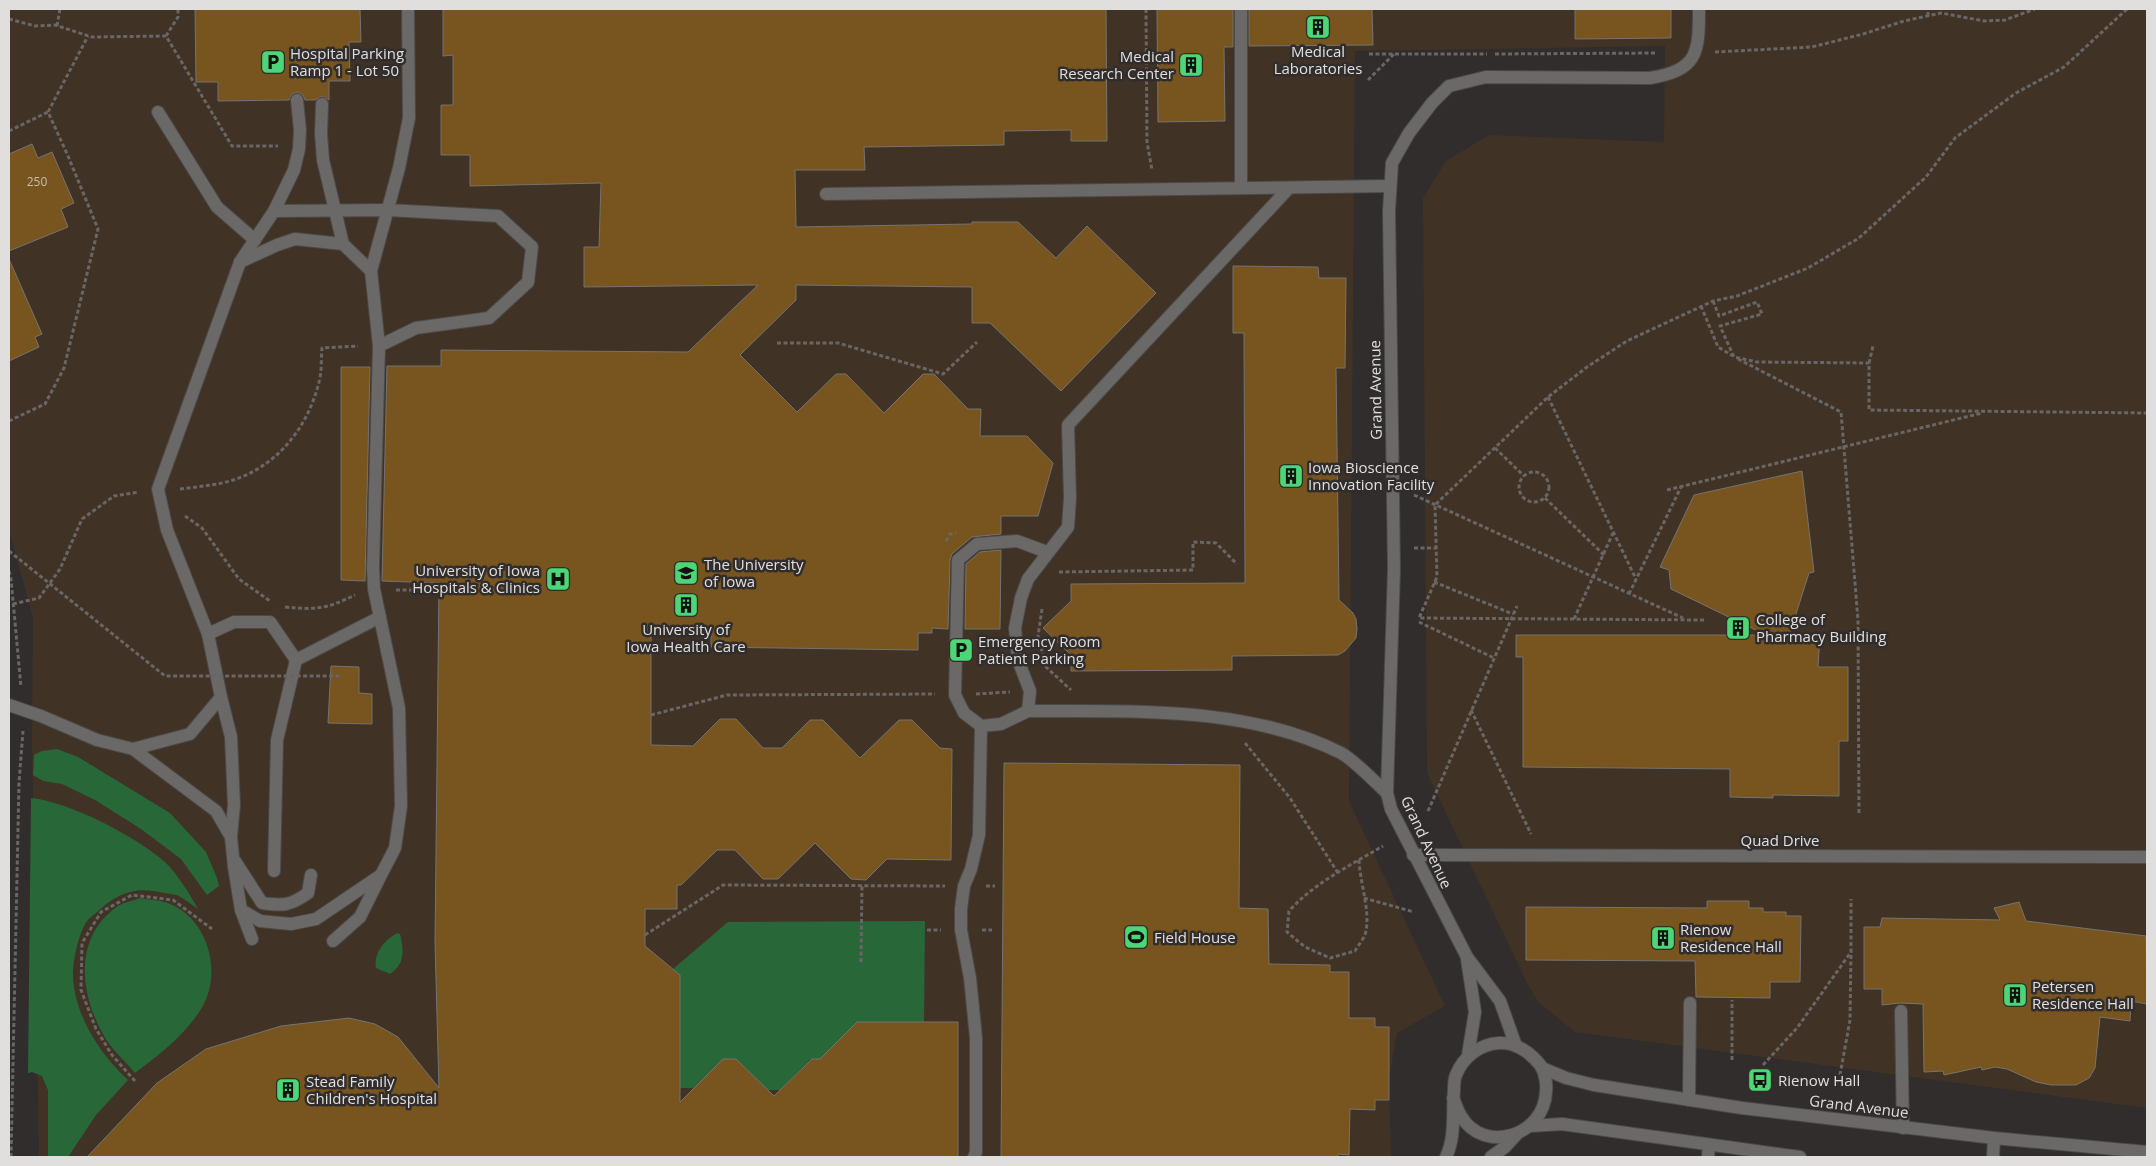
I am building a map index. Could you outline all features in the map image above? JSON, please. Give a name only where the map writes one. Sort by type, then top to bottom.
[{"type":"street","points":[[333,941],[360,917],[381,876],[395,848],[401,806],[398,708],[374,589],[379,346],[372,271],[409,118],[408,9]]},
{"type":"street","points":[[1241,9],[1241,188]]},
{"type":"street","points":[[1694,53],[1699,34],[1698,9]]},
{"type":"street","name":"Grand Avenue","points":[[1516,1046],[1500,1001],[1467,957],[1413,855],[1391,809],[1387,793],[1394,569],[1389,186],[1392,163],[1426,111],[1449,86],[1486,77],[1650,78],[1671,75],[1685,68],[1694,53]]},
{"type":"street","points":[[252,939],[241,910],[231,838],[234,805],[231,737],[208,634],[166,530],[158,489],[240,262],[274,211],[294,170],[299,149],[300,130],[297,100]]},
{"type":"street","points":[[322,104],[321,134],[323,160],[343,244],[372,271]]},
{"type":"street","points":[[158,112],[217,207],[255,240]]},
{"type":"street","points":[[826,194],[1389,186]]},
{"type":"street","points":[[1028,711],[1030,691],[1018,660],[1015,628],[1021,598],[1028,579],[1068,527],[1070,498],[1068,425],[1289,188]]},
{"type":"street","points":[[274,211],[388,210],[498,216],[532,247],[528,282],[489,318],[416,328],[379,346]]},
{"type":"street","points":[[240,262],[276,244],[295,239],[343,244]]},
{"type":"street","points":[[1047,552],[1017,541],[997,542],[978,544],[958,560],[955,694],[964,713],[981,726],[1001,724],[1028,711],[1145,712],[1232,718],[1286,732],[1343,754],[1387,793]]},
{"type":"street","points":[[296,660],[380,617]]},
{"type":"street","points":[[208,634],[234,622],[270,622],[296,660],[277,740],[274,871]]},
{"type":"street","points":[[134,749],[190,734],[221,697]]},
{"type":"street","points":[[9,704],[97,740],[134,749],[216,811],[231,838]]},
{"type":"street","points":[[974,1157],[976,1152],[976,1038],[970,978],[961,930],[961,909],[964,886],[971,869],[979,835],[981,726]]},
{"type":"street","name":"Quad Drive","points":[[1413,855],[2147,858]]},
{"type":"street","points":[[233,857],[262,903],[280,906],[294,903],[308,893],[311,875]]},
{"type":"street","points":[[241,910],[260,921],[291,924],[316,919],[381,876]]},
{"type":"street","name":"Grand Avenue","points":[[1467,957],[1475,1012],[1468,1056]]},
{"type":"street","points":[[1689,1100],[1690,1003]]},
{"type":"street","points":[[1901,1011],[1903,1128]]},
{"type":"street","points":[[1446,1157],[1450,1147],[1453,1128],[1455,1076],[1468,1056],[1482,1046],[1500,1043],[1516,1046],[1529,1053],[1542,1068],[1547,1084],[1546,1101],[1540,1114],[1530,1126],[1517,1134],[1505,1147],[1491,1157]]},
{"type":"street","name":"Grand Avenue","points":[[1542,1068],[1566,1078],[1594,1085],[1689,1100],[1903,1128],[2147,1152]]},
{"type":"street","points":[[1453,1098],[1460,1116],[1480,1133],[1501,1137],[1517,1134]]},
{"type":"street","points":[[1530,1126],[1562,1124],[1708,1151],[1800,1157]]},
{"type":"street","points":[[1993,1157],[1994,1138]]},
{"type":"path","points":[[57,26],[60,9]]},
{"type":"path","points":[[166,36],[178,17],[178,9]]},
{"type":"path","points":[[1146,9],[1147,142],[1152,170]]},
{"type":"path","points":[[1928,9],[1928,16]]},
{"type":"path","points":[[1369,54],[1694,53],[1812,47],[1862,34],[1904,20],[1941,13],[1984,20],[2005,20],[2035,9]]},
{"type":"path","points":[[1419,620],[1437,577],[1435,505],[1548,397],[1587,367],[1627,341],[1713,301],[1737,296],[1808,268],[1859,238],[1926,177],[1955,138],[2016,93],[2064,67],[2127,9]]},
{"type":"path","points":[[9,19],[35,26],[57,26],[88,36],[166,36]]},
{"type":"path","points":[[9,131],[48,112],[88,36]]},
{"type":"path","points":[[166,36],[232,146],[281,146]]},
{"type":"path","points":[[1368,80],[1394,54]]},
{"type":"path","points":[[9,421],[44,404],[64,368],[98,229],[48,112]]},
{"type":"path","points":[[1713,301],[1719,316],[1757,302],[1762,314],[1720,326],[1734,357]]},
{"type":"path","points":[[1701,306],[1718,347],[1841,412],[1858,620],[1859,814]]},
{"type":"path","points":[[777,342],[838,342],[943,374],[978,342]]},
{"type":"path","points":[[13,604],[39,598],[60,569],[82,519],[114,496],[158,489],[180,489],[218,484],[244,476],[268,462],[296,436],[306,418],[320,381],[322,348],[379,346]]},
{"type":"path","points":[[1873,346],[1869,363],[1869,410],[2147,413]]},
{"type":"path","points":[[1734,357],[1757,362],[1869,363]]},
{"type":"path","points":[[1548,397],[1636,579]]},
{"type":"path","points":[[1667,490],[1986,411]]},
{"type":"path","points":[[1494,448],[1524,476]]},
{"type":"path","points":[[1533,471],[1543,474],[1550,487],[1544,498],[1533,502],[1524,498],[1519,484],[1524,476],[1533,471]]},
{"type":"path","points":[[1630,594],[1681,486]]},
{"type":"path","points":[[180,489],[182,498]]},
{"type":"path","points":[[1414,495],[1686,620]]},
{"type":"path","points":[[1544,498],[1604,555]]},
{"type":"path","points":[[184,507],[186,516],[202,528],[239,579],[278,606],[313,610],[336,604],[366,590],[428,590]]},
{"type":"path","points":[[1574,619],[1614,533]]},
{"type":"path","points":[[1054,580],[1059,572],[1193,570],[1192,542],[1216,543],[1237,564]]},
{"type":"path","points":[[9,551],[166,676],[339,676]]},
{"type":"path","points":[[9,571],[24,710],[19,783],[11,1157]]},
{"type":"path","points":[[1434,582],[1513,616]]},
{"type":"path","points":[[1043,603],[1038,636],[1046,667],[1074,692]]},
{"type":"path","points":[[1428,811],[1517,606]]},
{"type":"path","points":[[1419,620],[1513,616],[1574,619],[1704,620]]},
{"type":"path","points":[[1419,620],[1494,658]]},
{"type":"path","points":[[650,715],[727,695],[940,694]]},
{"type":"path","points":[[1471,710],[1540,855]]},
{"type":"path","points":[[1359,860],[1360,881],[1367,910],[1366,933],[1355,951],[1330,958],[1305,947],[1288,932],[1288,911],[1303,895],[1359,860],[1383,846]]},
{"type":"path","points":[[645,936],[723,885],[995,886]]},
{"type":"path","points":[[861,962],[862,885]]},
{"type":"path","points":[[135,1081],[112,1056],[96,1029],[82,990],[82,943],[101,912],[132,895],[173,900],[212,929]]},
{"type":"path","points":[[1364,898],[1414,912]]},
{"type":"path","points":[[1840,1075],[1850,1020],[1851,899]]},
{"type":"path","points":[[1763,1065],[1797,1028],[1851,952]]},
{"type":"path","points":[[1732,1000],[1732,1060]]},
{"type":"shaded area","name":"The University of Iowa","points":[[9,9],[2147,9],[2147,1108],[1575,1032],[1538,1002],[1526,981],[1427,773],[1423,198],[1446,161],[1489,135],[1664,142],[1665,46],[1355,51],[1349,801],[1445,1006],[1397,1033],[1389,1078],[1391,1157],[39,1157],[32,742],[33,618],[9,529]]},
{"type":"green space","points":[[57,749],[78,757],[170,813],[206,852],[219,886],[207,895],[181,859],[141,829],[95,800],[62,784],[43,781],[33,775],[34,755],[42,751]]},
{"type":"green space","points":[[31,798],[47,801],[83,813],[120,831],[137,842],[170,867],[198,909],[176,895],[144,890],[135,891],[111,900],[85,924],[78,941],[73,971],[77,1001],[89,1031],[98,1045],[107,1058],[128,1080],[96,1115],[68,1157],[48,1157],[48,1090],[42,1076],[32,1072],[28,1073]]},
{"type":"green space","points":[[140,898],[170,904],[194,922],[203,935],[208,949],[211,980],[208,995],[201,1009],[187,1028],[162,1052],[135,1073],[110,1044],[95,1018],[89,1001],[85,966],[88,949],[94,933],[104,918],[118,906]]},
{"type":"green space","points":[[925,921],[924,1022],[857,1022],[820,1059],[811,1059],[780,1090],[767,1090],[736,1059],[723,1059],[693,1088],[680,1088],[680,975],[673,969],[728,922]]},
{"type":"green space","points":[[397,933],[400,934],[403,951],[401,961],[390,974],[376,968],[376,957],[384,943]]},
{"type":"building","name":"Hospital Parking Ramp 1 - Lot 50","points":[[195,9],[360,9],[361,42],[349,42],[350,81],[329,81],[329,100],[322,96],[315,100],[305,100],[303,95],[297,92],[292,94],[289,100],[218,101],[218,82],[196,82]]},
{"type":"building","name":"University of Iowa Health Care","points":[[443,9],[1106,9],[1107,141],[1071,141],[1071,130],[1004,131],[1004,145],[864,147],[865,170],[795,170],[796,227],[1018,222],[1056,258],[1087,226],[1156,293],[1061,391],[990,323],[972,323],[972,287],[796,285],[796,300],[740,355],[797,412],[836,374],[846,374],[884,413],[923,374],[934,374],[968,409],[981,409],[980,436],[1027,436],[1053,463],[1038,516],[1001,516],[1001,534],[972,537],[952,554],[950,560],[948,629],[932,628],[932,633],[918,633],[918,650],[711,647],[711,629],[651,628],[651,745],[693,746],[720,719],[736,719],[763,748],[782,748],[810,720],[823,720],[860,758],[899,720],[912,720],[940,748],[952,749],[951,860],[887,859],[866,880],[851,879],[815,843],[778,879],[763,879],[735,850],[717,850],[681,885],[677,885],[677,909],[645,909],[645,946],[680,975],[680,1102],[723,1059],[736,1059],[774,1096],[812,1059],[820,1059],[857,1022],[958,1022],[958,1157],[87,1157],[157,1083],[206,1049],[281,1026],[349,1018],[375,1024],[398,1037],[439,1088],[435,943],[439,583],[382,581],[387,366],[441,366],[441,350],[688,352],[758,285],[584,287],[584,247],[599,247],[601,183],[470,186],[470,155],[441,155],[441,105],[453,105],[453,55],[443,56]]},
{"type":"building","name":"Medical Research Center","points":[[1157,9],[1233,9],[1233,47],[1224,47],[1225,121],[1158,122]]},
{"type":"building","points":[[1249,9],[1372,9],[1373,45],[1249,46]]},
{"type":"building","points":[[1575,9],[1671,9],[1671,38],[1575,39]]},
{"type":"building","points":[[32,144],[38,158],[52,152],[74,203],[61,209],[68,227],[9,251],[9,154]]},
{"type":"building","points":[[9,259],[42,334],[35,337],[39,347],[9,361]]},
{"type":"building","name":"Iowa Bioscience Innovation Facility","points":[[1233,266],[1318,267],[1319,278],[1346,278],[1345,368],[1336,368],[1339,600],[1353,613],[1356,619],[1356,638],[1345,651],[1338,655],[1232,656],[1232,670],[1071,671],[1071,655],[1043,628],[1071,601],[1071,584],[1245,583],[1244,333],[1233,333]]},
{"type":"building","points":[[341,367],[370,367],[365,581],[341,580]]},
{"type":"building","name":"College of Pharmacy Building","points":[[1802,471],[1814,572],[1809,573],[1789,636],[1820,636],[1818,667],[1848,667],[1848,741],[1839,741],[1839,796],[1773,795],[1773,798],[1730,797],[1730,769],[1523,767],[1523,657],[1516,657],[1516,635],[1766,635],[1671,589],[1669,570],[1660,567],[1694,495]]},
{"type":"building","points":[[1001,550],[1000,629],[965,629],[966,564],[980,552]]},
{"type":"building","points":[[331,666],[359,667],[359,693],[372,694],[372,724],[328,723]]},
{"type":"building","name":"Field House","points":[[1004,763],[1240,765],[1239,908],[1268,909],[1269,964],[1330,965],[1330,972],[1349,972],[1349,1018],[1375,1018],[1375,1027],[1389,1027],[1389,1100],[1375,1100],[1375,1110],[1350,1109],[1349,1155],[1338,1154],[1338,1157],[1001,1157]]},
{"type":"building","name":"Rienow Residence Hall","points":[[1707,901],[1749,901],[1749,908],[1763,908],[1763,912],[1786,912],[1786,916],[1801,916],[1800,982],[1770,982],[1770,998],[1696,997],[1695,961],[1526,960],[1526,907],[1707,908]]},
{"type":"building","name":"Petersen Residence Hall","points":[[2019,902],[2026,921],[2146,936],[2147,1004],[2131,1001],[2130,1021],[2100,1017],[2095,1068],[2089,1078],[2076,1085],[2051,1085],[2036,1082],[2007,1069],[1995,1067],[1982,1070],[1981,1067],[1944,1075],[1943,1071],[1924,1072],[1923,1004],[1900,1003],[1882,1005],[1882,989],[1864,989],[1864,927],[1880,927],[1882,918],[2000,920],[1994,908]]},
{"type":"place","name":"Medical Laboratories","points":[[1318,27]]},
{"type":"place","name":"Hospital Parking Ramp 1 - Lot 50","points":[[273,62]]},
{"type":"place","name":"Medical Research Center","points":[[1191,65]]},
{"type":"place","name":"Iowa Bioscience Innovation Facility","points":[[1291,476]]},
{"type":"place","name":"The University of Iowa","points":[[686,573]]},
{"type":"place","name":"University of Iowa Hospitals & Clinics","points":[[558,579]]},
{"type":"place","name":"University of Iowa Health Care","points":[[686,605]]},
{"type":"place","name":"College of Pharmacy Building","points":[[1738,628]]},
{"type":"place","name":"Emergency Room Patient Parking","points":[[961,650]]},
{"type":"place","name":"Field House","points":[[1136,937]]},
{"type":"place","name":"Rienow Residence Hall","points":[[1663,938]]},
{"type":"place","name":"Petersen Residence Hall","points":[[2015,995]]},
{"type":"place","name":"Rienow Hall","points":[[1760,1080]]},
{"type":"place","name":"Stead Family Children's Hospital","points":[[288,1090]]}]
